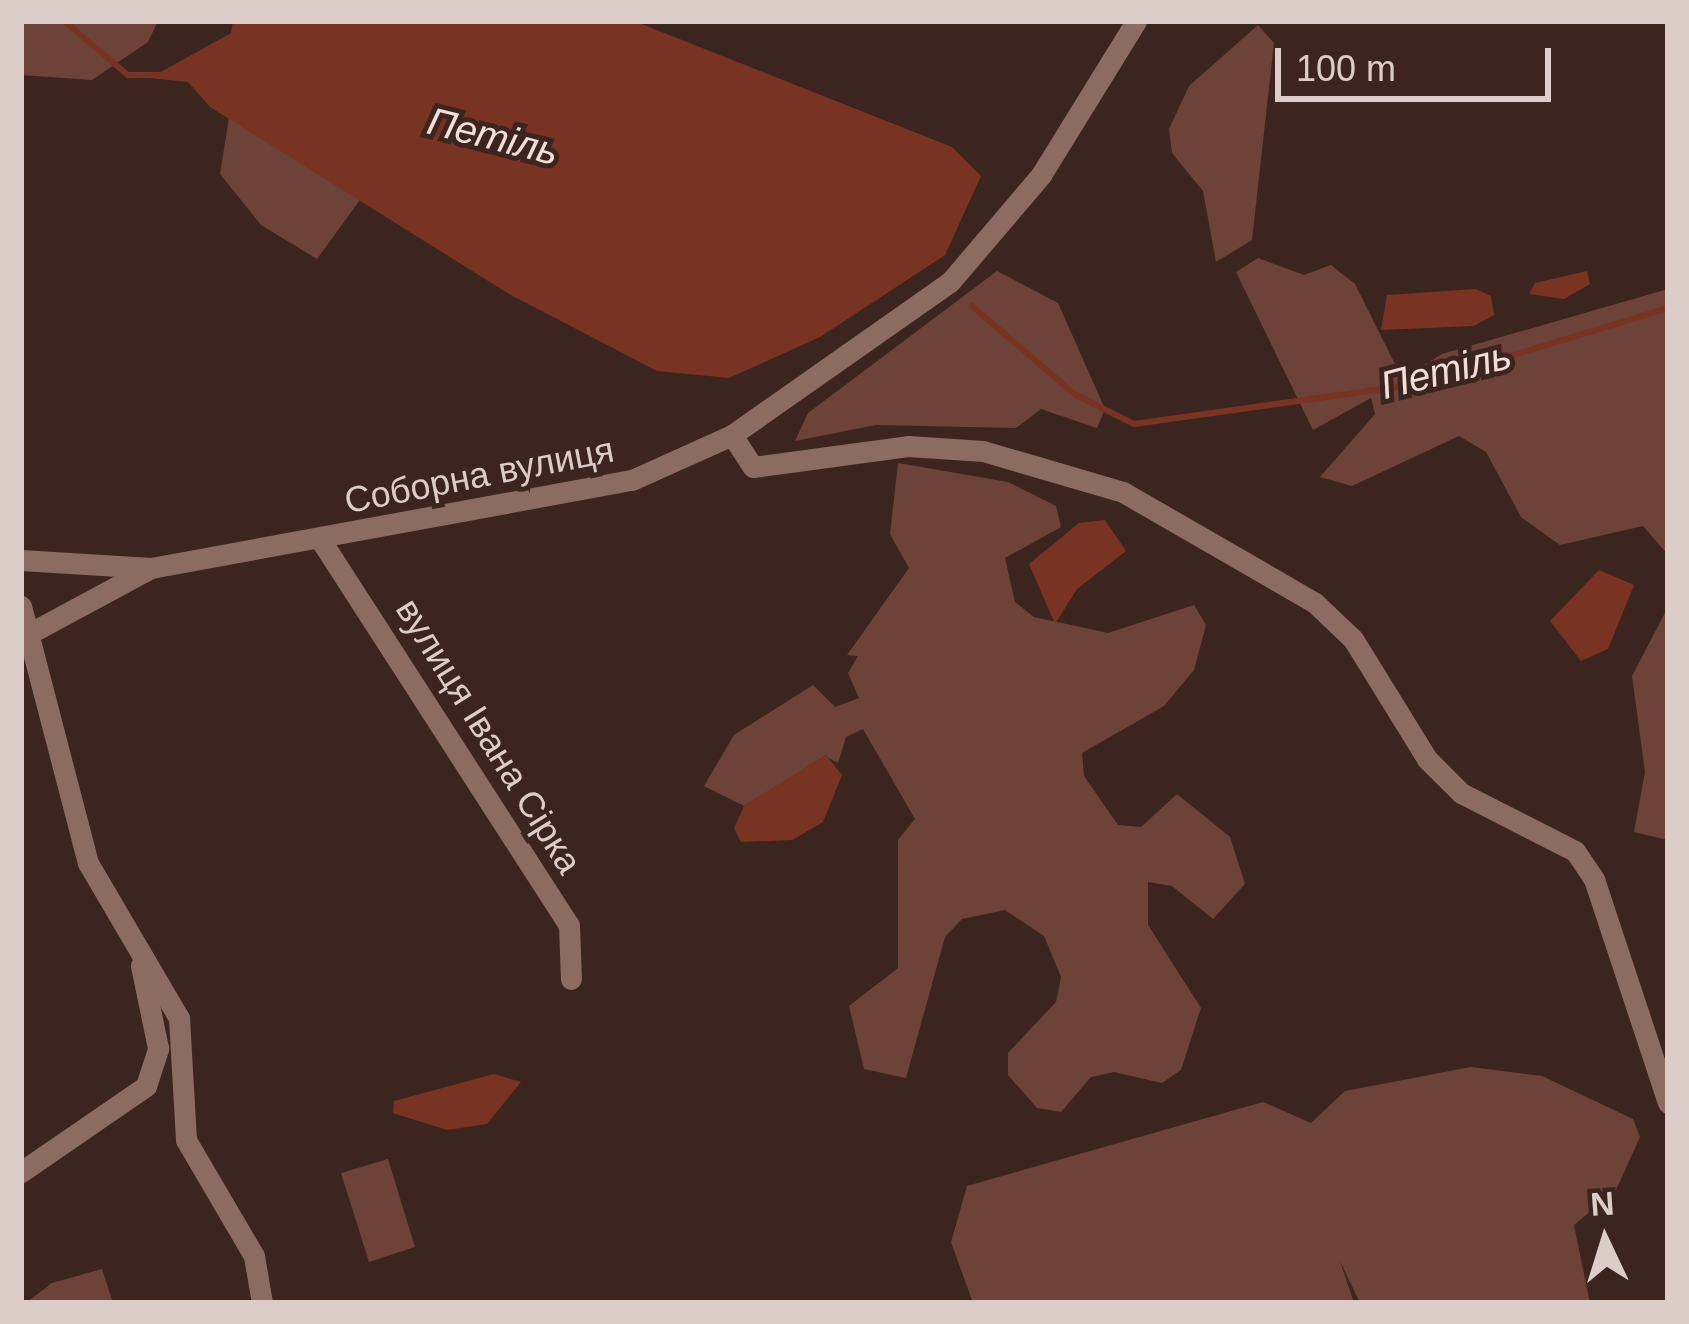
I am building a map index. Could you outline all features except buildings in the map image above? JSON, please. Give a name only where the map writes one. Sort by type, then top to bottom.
[{"type":"street","name":"Соборна вулиця","points":[[24,636],[152,568],[632,480],[732,435],[950,282],[1041,176],[1136,21]]},
{"type":"street","points":[[732,435],[753,467],[908,446],[1003,457],[1123,492],[1315,603],[1354,639],[1450,782],[1575,851],[1594,879],[1668,1103]]},
{"type":"street","name":"вулиця Івана Сірка","points":[[320,539],[569,925],[571,979]]},
{"type":"street","points":[[21,560],[152,568]]},
{"type":"street","points":[[21,606],[24,636],[88,863],[139,960],[179,1018],[186,1140],[254,1256],[262,1303]]},
{"type":"street","points":[[21,1172],[146,1085],[158,1048],[139,960]]},
{"type":"shaded area","points":[[21,21],[158,21],[148,42],[92,80],[21,75]]},
{"type":"shaded area","points":[[1258,25],[1274,43],[1252,240],[1216,262],[1203,191],[1172,153],[1169,129],[1189,86]]},
{"type":"shaded area","points":[[229,118],[360,200],[317,259],[261,225],[220,174]]},
{"type":"shaded area","points":[[1258,258],[1304,275],[1331,265],[1355,284],[1402,378],[1442,354],[1668,289],[1668,555],[1643,526],[1560,545],[1521,517],[1486,452],[1459,436],[1352,486],[1320,477],[1375,414],[1371,398],[1313,430],[1236,272]]},
{"type":"shaded area","points":[[997,271],[1058,303],[1105,409],[1097,428],[1041,409],[1016,428],[876,425],[795,441],[808,413]]},
{"type":"shaded area","points":[[898,463],[1008,482],[1056,506],[1061,527],[1005,558],[1015,602],[1034,617],[1108,633],[1194,605],[1206,625],[1194,670],[1164,706],[1082,753],[1084,776],[1118,825],[1141,827],[1177,794],[1230,837],[1245,884],[1213,919],[1172,886],[1148,882],[1148,925],[1201,1008],[1181,1070],[1162,1083],[1114,1072],[1091,1077],[1061,1112],[1037,1108],[1008,1075],[1008,1053],[1056,1002],[1061,977],[1044,936],[1005,910],[962,919],[945,937],[906,1078],[864,1069],[849,1006],[898,968],[898,840],[915,819],[863,729],[846,737],[838,763],[825,756],[744,806],[704,786],[734,735],[813,685],[835,707],[859,698],[848,673],[858,656],[847,655],[909,568],[890,534]]},
{"type":"shaded area","points":[[1668,607],[1668,840],[1634,832],[1645,772],[1632,676]]},
{"type":"shaded area","points":[[1471,1067],[1542,1076],[1633,1119],[1640,1137],[1616,1190],[1574,1225],[1590,1303],[1360,1303],[1340,1261],[1354,1303],[973,1303],[951,1242],[967,1186],[1263,1102],[1311,1123],[1345,1091]]},
{"type":"shaded area","points":[[388,1159],[415,1247],[369,1262],[341,1173]]},
{"type":"shaded area","points":[[102,1269],[113,1303],[26,1303],[52,1283]]},
{"type":"water","points":[[233,21],[634,21],[952,147],[981,176],[945,255],[820,337],[729,378],[657,371],[509,294],[210,107],[188,82],[150,78],[231,33]]},
{"type":"water","points":[[1587,271],[1590,284],[1564,299],[1529,294],[1535,283]]},
{"type":"water","points":[[1476,289],[1491,296],[1494,315],[1474,326],[1381,330],[1387,295]]},
{"type":"water","points":[[1105,520],[1126,551],[1077,589],[1055,624],[1029,564],[1079,523]]},
{"type":"water","points":[[1599,570],[1634,585],[1608,649],[1581,661],[1550,621]]},
{"type":"water","points":[[826,755],[842,775],[823,822],[792,840],[741,842],[734,828],[744,806]]},
{"type":"water","points":[[494,1074],[521,1082],[487,1124],[447,1130],[393,1113],[394,1101]]},
{"type":"waterway","name":"Петіль","points":[[64,21],[128,75],[161,75]]},
{"type":"waterway","name":"Петіль","points":[[972,306],[1076,395],[1134,424],[1418,384],[1668,308]]}]
